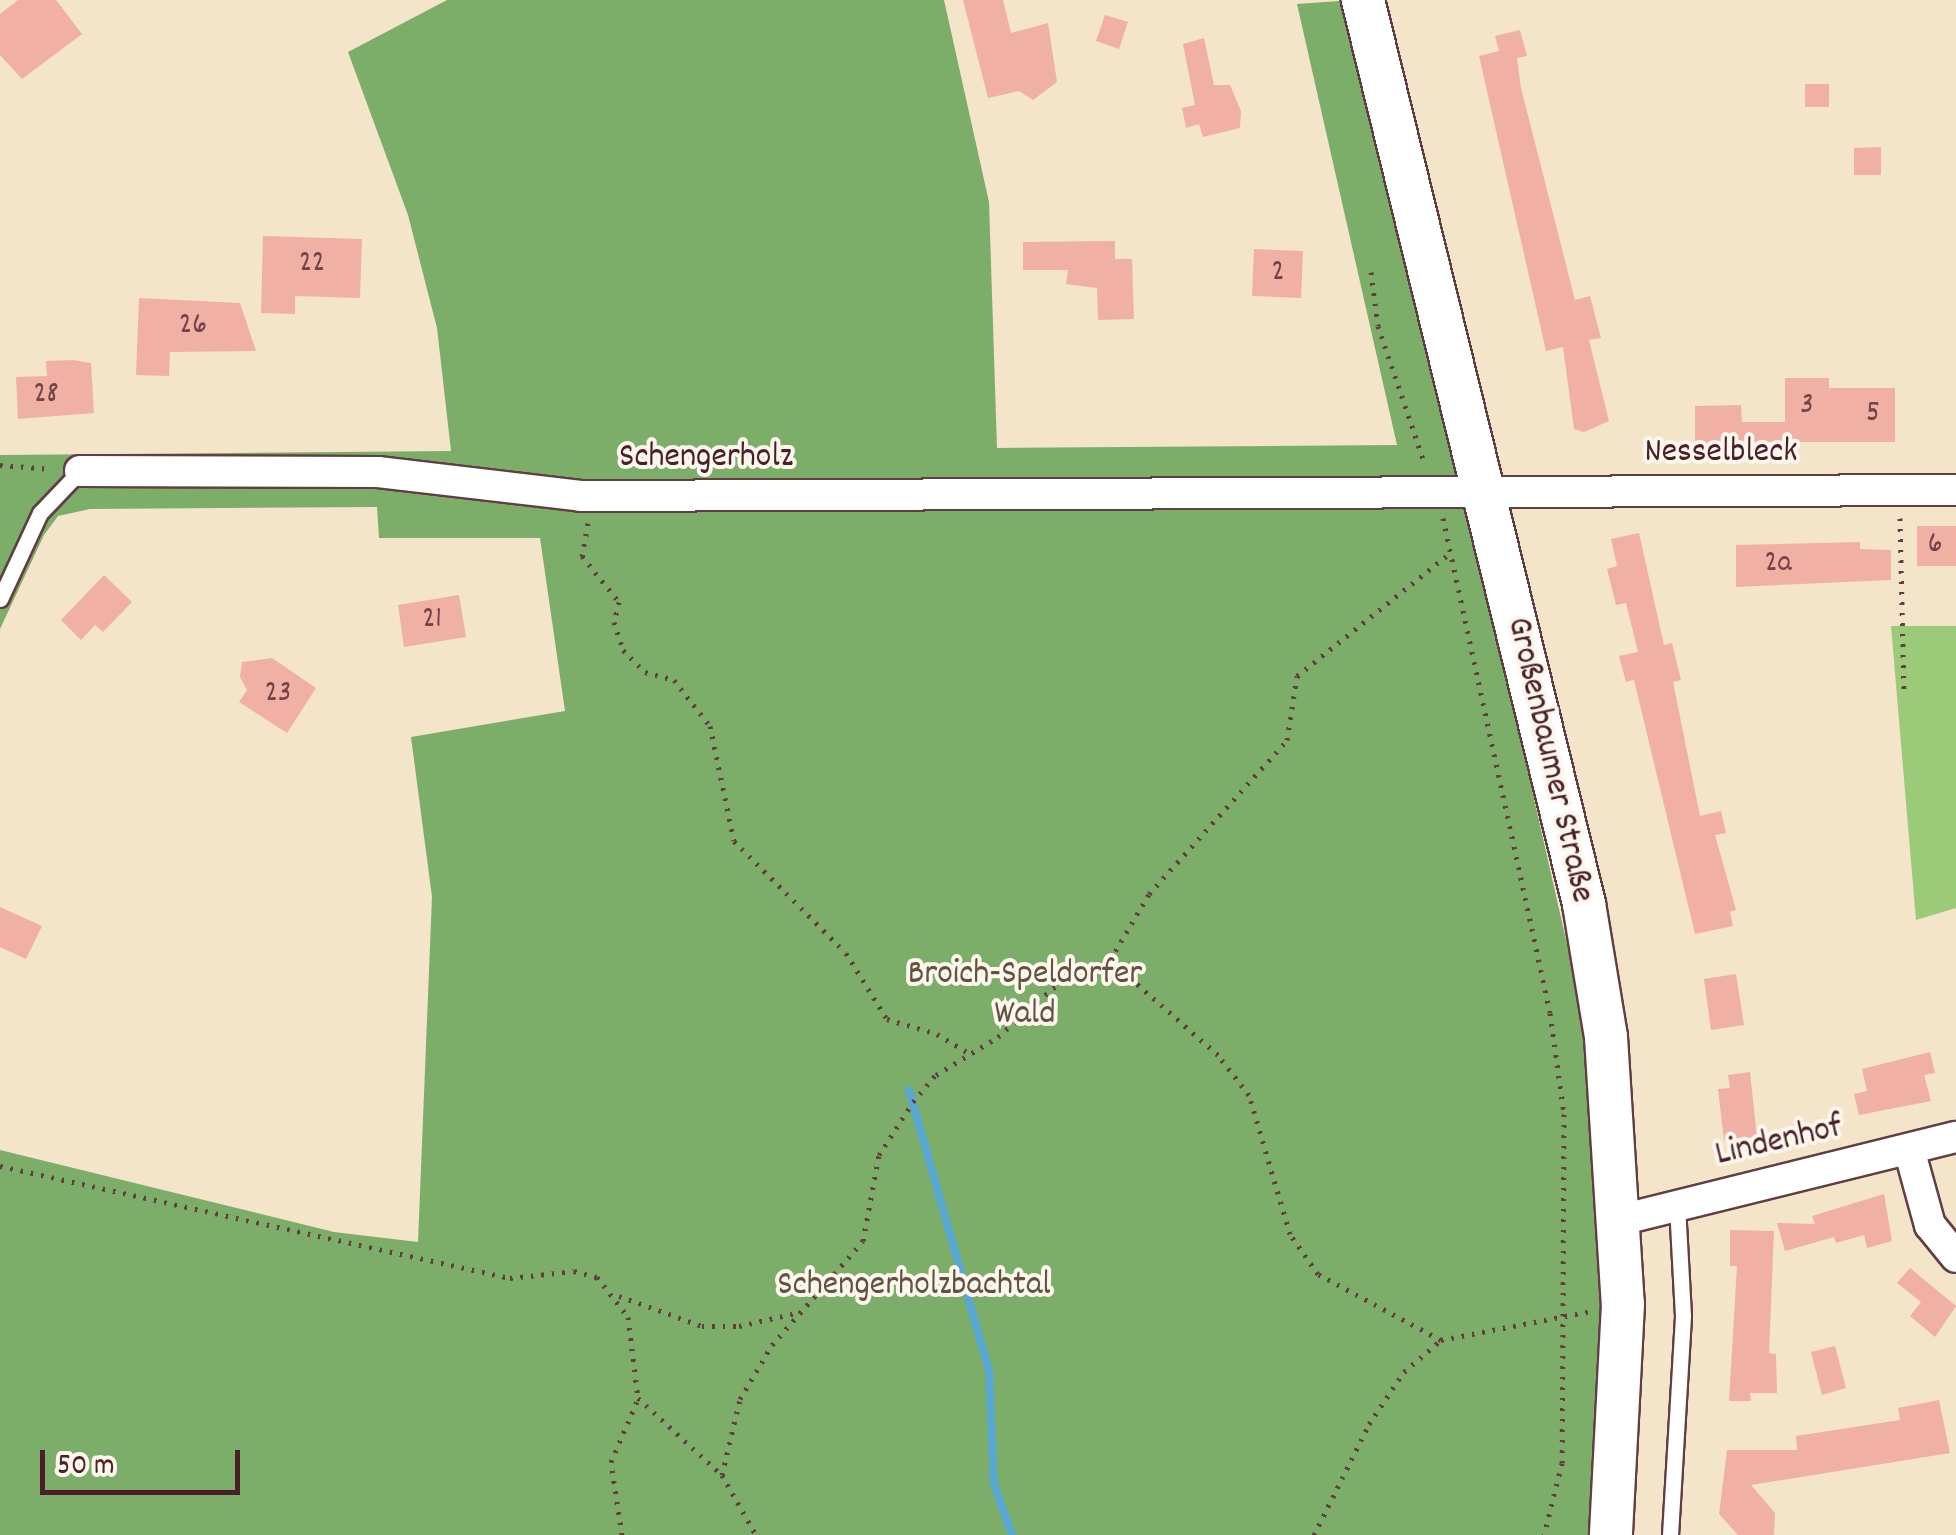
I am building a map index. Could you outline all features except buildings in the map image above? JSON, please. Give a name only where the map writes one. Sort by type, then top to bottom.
[{"type":"street","name":"Großenbaumer Straße","points":[[1363,0],[1584,904],[1606,1038],[1620,1220],[1611,1535]]},
{"type":"street","name":"Schengerholz","points":[[80,471],[378,472],[581,496],[1485,490]]},
{"type":"street","name":"Nesselbleck","points":[[1485,490],[1956,490]]},
{"type":"street","name":"Lindenhof","points":[[1620,1220],[1956,1136]]},
{"type":"street","points":[[1909,1149],[1930,1225],[1956,1257]]},
{"type":"lane","points":[[0,598],[40,513],[80,471]]},
{"type":"lane","points":[[1670,1535],[1683,1316],[1677,1205]]},
{"type":"path","points":[[1371,272],[1378,326],[1437,490],[1550,1014],[1564,1114],[1567,1317],[1562,1463],[1544,1535]]},
{"type":"path","points":[[0,466],[80,471]]},
{"type":"path","points":[[1900,491],[1904,694]]},
{"type":"path","points":[[581,496],[590,534],[582,556],[620,602],[614,622],[624,650],[645,672],[674,680],[710,726],[734,840],[846,953],[887,1019],[937,1034],[969,1053]]},
{"type":"path","points":[[722,1475],[740,1399],[800,1312],[863,1241],[879,1155],[913,1102],[969,1053],[998,1037],[1053,988],[1110,960],[1149,894],[1288,740],[1297,676],[1450,553]]},
{"type":"path","points":[[1110,960],[1218,1056],[1249,1095],[1290,1234],[1318,1274],[1441,1340]]},
{"type":"path","points":[[0,1166],[510,1278],[574,1271],[597,1277],[616,1295],[628,1317],[638,1398],[611,1462],[622,1535]]},
{"type":"path","points":[[616,1295],[702,1326],[739,1326],[800,1312]]},
{"type":"path","points":[[1314,1535],[1378,1412],[1404,1372],[1441,1340],[1567,1317]]},
{"type":"path","points":[[638,1398],[722,1475],[756,1535]]},
{"type":"green space","name":"Broich-Speldorfer Wald","points":[[447,0],[944,0],[989,202],[997,448],[1397,445],[1297,4],[1353,0],[1586,1028],[1607,1309],[1595,1535],[0,1535],[0,1150],[334,1232],[418,1242],[432,897],[411,737],[565,711],[540,538],[379,538],[377,507],[90,509],[58,516],[44,535],[0,629],[0,455],[451,451],[437,328],[408,215],[348,52]]},
{"type":"green space","points":[[1891,626],[1956,626],[1956,908],[1916,920]]},
{"type":"waterway","points":[[909,1090],[989,1371],[994,1484],[1012,1535]]},
{"type":"park label","name":"Schengerholzbachtal","points":[[914,1286]]}]
